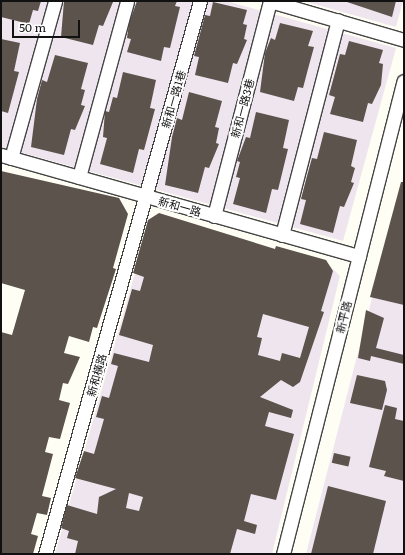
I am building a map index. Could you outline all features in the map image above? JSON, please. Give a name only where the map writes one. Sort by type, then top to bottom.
[{"type":"street","points":[[6,157],[55,1]]},
{"type":"street","points":[[79,177],[127,1]]},
{"type":"street","name":"新和一路1巷","points":[[146,196],[200,1]]},
{"type":"street","points":[[270,1],[404,40]]},
{"type":"street","name":"新和一路3巷","points":[[214,216],[270,1]]},
{"type":"street","points":[[282,235],[338,20]]},
{"type":"street","name":"新平路","points":[[283,554],[404,81]]},
{"type":"street","name":"新和一路","points":[[6,157],[359,256]]},
{"type":"street","name":"新和橫路","points":[[45,554],[146,196]]},
{"type":"shaded area","points":[[1,1],[226,1],[396,48],[343,241],[1,147]]},
{"type":"shaded area","points":[[303,1],[403,1],[396,27]]},
{"type":"shaded area","points":[[404,174],[404,554],[306,554]]},
{"type":"shaded area","points":[[148,227],[327,263],[340,276],[272,554],[55,554]]},
{"type":"building","points":[[1,1],[41,1],[38,11],[33,10],[29,24],[1,17]]},
{"type":"building","points":[[64,1],[113,2],[103,26],[99,25],[93,45],[61,37]]},
{"type":"building","points":[[137,1],[177,1],[175,6],[180,7],[170,48],[164,47],[161,61],[127,52],[131,39],[127,38],[129,23]]},
{"type":"building","points":[[344,1],[396,1],[392,17]]},
{"type":"building","points":[[213,2],[247,10],[243,24],[247,25],[244,39],[247,40],[237,64],[233,63],[228,83],[195,75],[199,57],[194,56],[205,15],[210,16]]},
{"type":"building","points":[[280,23],[313,31],[308,46],[314,47],[303,88],[298,87],[294,101],[260,92],[265,53],[271,38],[275,40]]},
{"type":"building","points":[[1,39],[20,43],[14,71],[19,72],[8,113],[1,111]]},
{"type":"building","points":[[349,41],[383,50],[379,63],[383,64],[381,85],[372,104],[368,103],[363,122],[330,114],[335,97],[329,95],[340,54],[345,55]]},
{"type":"building","points":[[55,55],[88,63],[81,89],[85,90],[81,105],[85,106],[75,130],[71,129],[64,155],[31,147],[37,99],[42,80],[47,82]]},
{"type":"building","points":[[123,72],[156,80],[150,108],[155,109],[144,150],[139,149],[133,173],[100,164],[107,138],[103,137],[105,111],[109,112],[113,97],[117,98]]},
{"type":"building","points":[[189,92],[222,101],[215,127],[219,128],[216,143],[219,144],[209,168],[205,167],[198,193],[165,185],[172,137],[177,118],[182,120]]},
{"type":"building","points":[[256,112],[289,120],[283,148],[288,149],[278,190],[272,189],[266,213],[233,204],[240,178],[236,177],[240,162],[237,161],[246,137],[250,138]]},
{"type":"building","points":[[324,132],[357,140],[351,166],[355,168],[351,182],[354,183],[344,207],[340,206],[333,233],[300,224],[306,200],[301,199],[307,176],[312,158],[317,159]]},
{"type":"building","points":[[1,171],[119,198],[128,214],[113,268],[116,269],[97,328],[93,327],[89,342],[69,336],[64,353],[80,357],[68,384],[63,383],[59,400],[70,403],[60,439],[49,437],[45,452],[53,454],[42,496],[51,498],[47,515],[37,513],[31,534],[38,536],[33,554],[1,554],[1,332],[12,335],[25,290],[1,283]]},
{"type":"building","points":[[401,182],[404,182],[404,305],[370,297]]},
{"type":"building","points":[[159,213],[275,249],[276,246],[326,260],[333,271],[321,311],[324,312],[300,382],[293,387],[281,380],[260,397],[293,410],[291,418],[269,412],[265,426],[294,434],[276,500],[251,494],[244,521],[257,525],[255,534],[237,529],[230,554],[75,554],[78,541],[67,538],[69,531],[61,528],[67,505],[97,514],[99,497],[116,489],[75,478],[84,451],[94,454],[104,419],[96,417],[102,396],[109,398],[118,366],[111,364],[114,353],[149,362],[153,345],[119,335],[132,289],[140,291],[144,277],[133,273],[148,220]],"holes":[[[263,314],[309,327],[300,358],[282,353],[280,361],[258,355],[262,338],[257,337]],[[129,493],[143,497],[139,511],[126,508]]]},
{"type":"building","points":[[366,310],[384,318],[376,348],[404,355],[404,364],[371,356],[370,361],[358,358]]},
{"type":"building","points":[[357,375],[385,381],[387,390],[382,410],[350,403]]},
{"type":"building","points":[[385,405],[397,408],[395,419],[404,421],[404,481],[384,476],[386,471],[369,467]]},
{"type":"building","points":[[334,453],[351,457],[348,467],[332,463]]},
{"type":"building","points":[[328,486],[386,501],[373,554],[311,554]]}]
